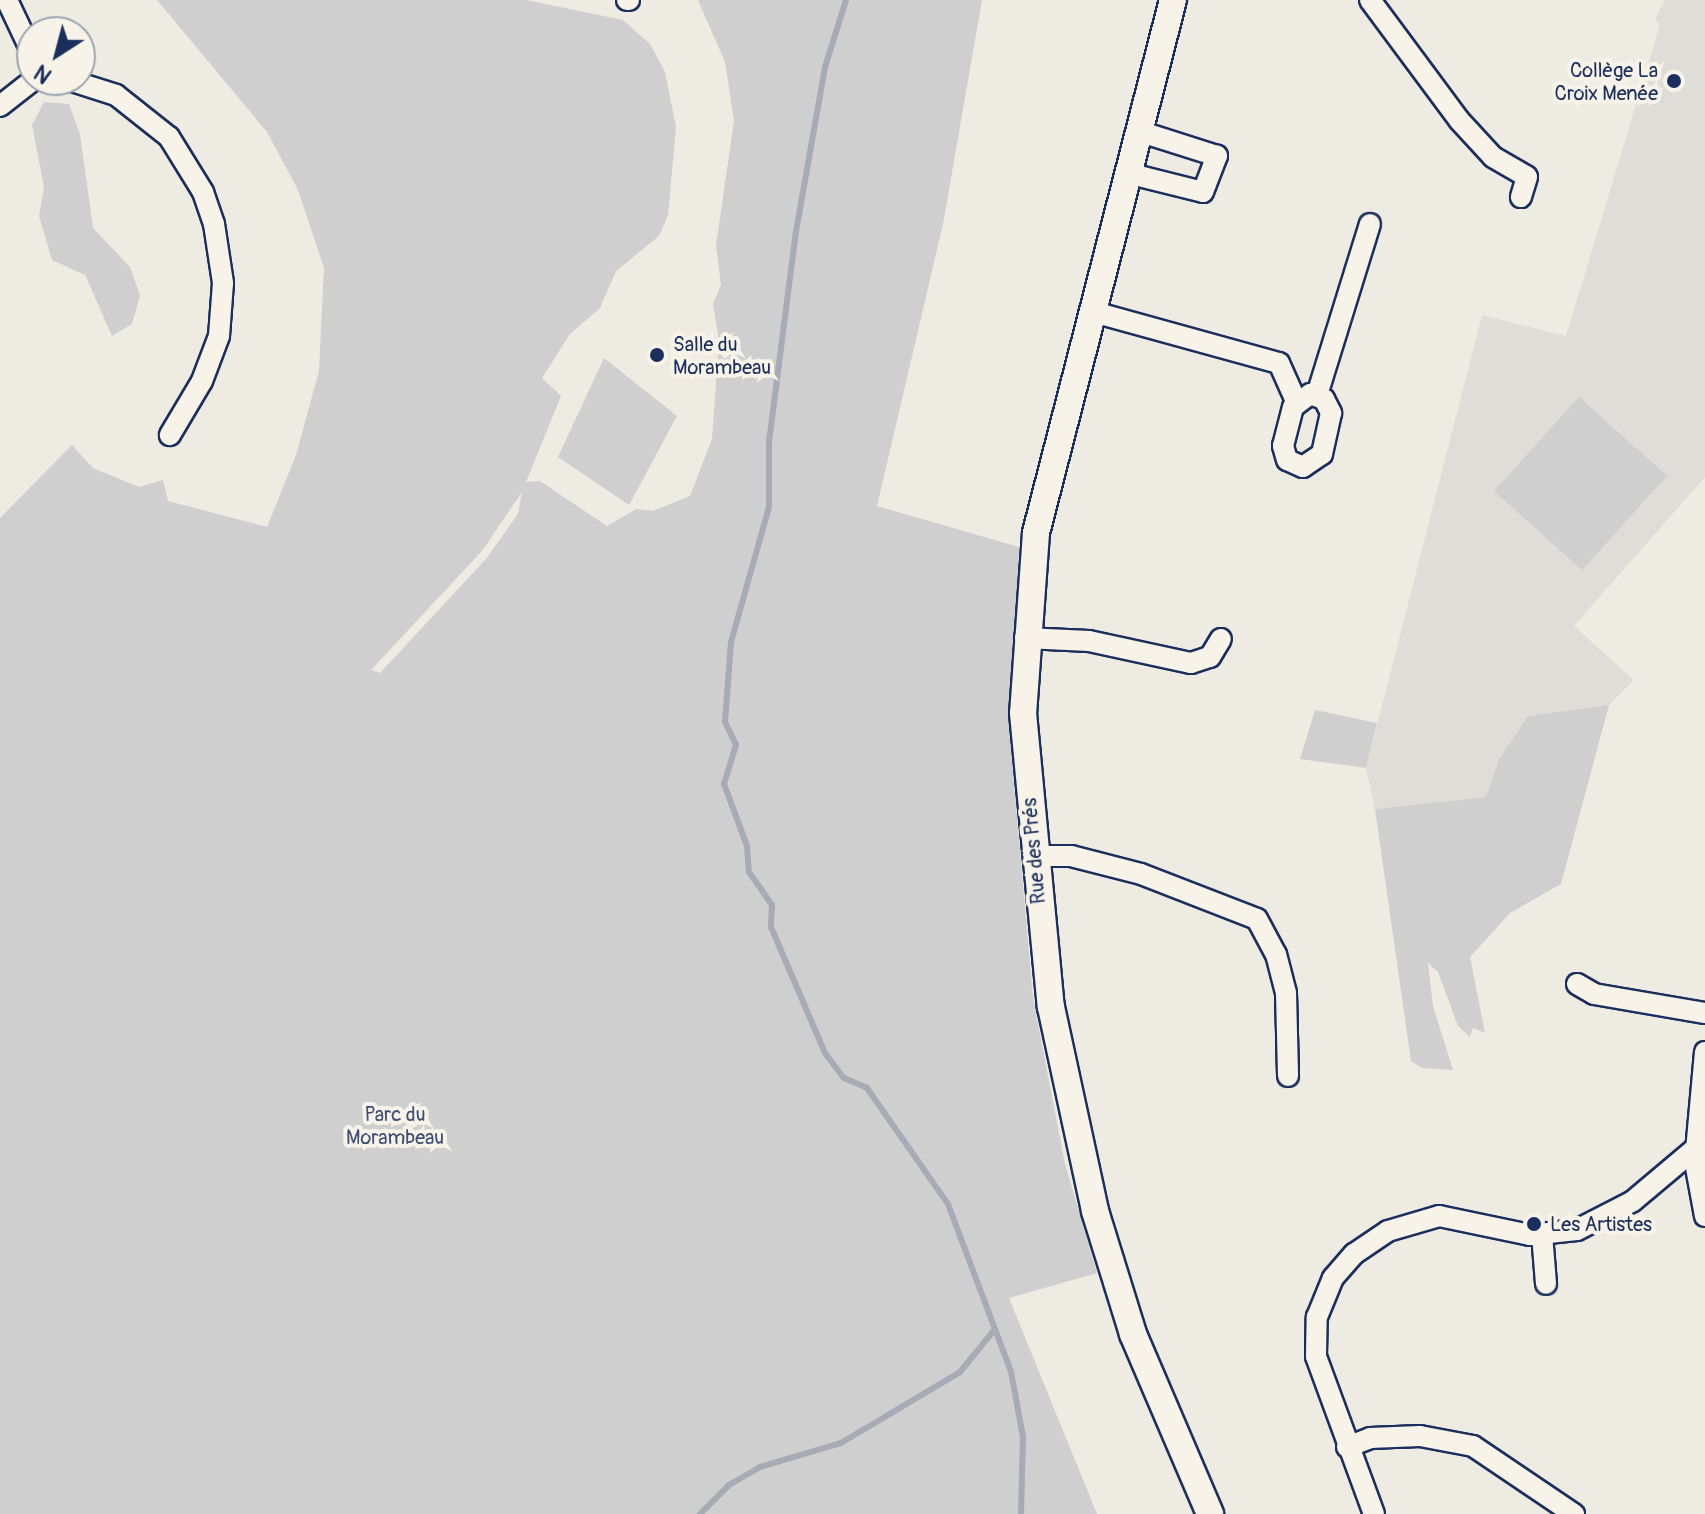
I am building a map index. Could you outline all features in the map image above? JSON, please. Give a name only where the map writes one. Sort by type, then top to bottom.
[{"type":"street","points":[[7,0],[16,19]]},
{"type":"street","name":"Rue des Prés","points":[[1173,0],[1090,311],[1036,533],[1025,638],[1023,713],[1034,856],[1051,1007],[1095,1211],[1133,1334],[1210,1514]]},
{"type":"street","points":[[1370,0],[1459,120],[1493,157],[1527,177],[1521,197]]},
{"type":"street","points":[[96,89],[116,95],[169,137],[203,192],[214,224],[223,283],[219,336],[202,381],[170,435]]},
{"type":"street","points":[[0,106],[16,93]]},
{"type":"street","points":[[1127,173],[1203,192],[1217,156],[1138,131]]},
{"type":"street","points":[[1317,395],[1370,224]]},
{"type":"street","points":[[1090,311],[1279,363],[1296,401],[1283,446],[1287,460],[1303,467],[1318,460],[1330,422],[1330,406],[1317,395]]},
{"type":"street","points":[[1296,401],[1317,395]]},
{"type":"street","points":[[1025,638],[1089,641],[1191,663],[1210,657],[1221,639]]},
{"type":"street","points":[[1034,856],[1071,856],[1141,874],[1257,919],[1276,954],[1286,993],[1288,1076]]},
{"type":"street","points":[[1577,984],[1594,994],[1705,1013]]},
{"type":"street","points":[[1705,1052],[1696,1148],[1705,1216]]},
{"type":"street","points":[[1374,1514],[1316,1356],[1317,1317],[1333,1278],[1354,1254],[1388,1231],[1439,1216],[1542,1234],[1577,1230],[1633,1201],[1696,1148]]},
{"type":"street","points":[[1542,1234],[1546,1284]]},
{"type":"street","points":[[1347,1447],[1370,1438],[1420,1436],[1473,1446],[1574,1514]]},
{"type":"shaded area","points":[[1665,0],[1705,0],[1705,477],[1574,626],[1634,680],[1609,705],[1528,716],[1499,759],[1486,797],[1375,809],[1366,768],[1482,315],[1566,336],[1660,25],[1655,19]]},
{"type":"green space","name":"Parc du Morambeau","points":[[157,0],[526,0],[623,20],[650,44],[665,72],[676,127],[668,215],[659,236],[616,271],[600,308],[570,334],[542,378],[561,396],[526,482],[540,481],[607,526],[636,509],[653,511],[690,496],[712,439],[719,341],[713,304],[721,285],[716,246],[734,121],[725,62],[698,0],[982,0],[943,224],[877,506],[1019,547],[1010,738],[1033,998],[1065,1164],[1097,1273],[1009,1298],[1097,1514],[0,1514],[0,518],[72,445],[93,468],[139,487],[163,480],[168,501],[267,527],[296,455],[319,371],[324,268],[298,190],[267,132]],"holes":[[[522,492],[518,514],[486,559],[380,673],[371,670],[482,551]]]},
{"type":"green space","points":[[44,102],[69,104],[80,134],[93,228],[130,267],[140,295],[132,324],[112,336],[85,275],[52,260],[39,216],[44,187],[32,125]]},
{"type":"green space","points":[[604,358],[677,416],[629,505],[558,457]]},
{"type":"green space","points":[[1579,397],[1667,476],[1582,570],[1494,491]]},
{"type":"green space","points":[[1609,705],[1561,884],[1510,913],[1470,957],[1485,1033],[1473,1028],[1470,1037],[1458,1026],[1438,972],[1428,963],[1433,1006],[1453,1070],[1422,1068],[1411,1061],[1375,809],[1486,797],[1499,759],[1528,716]]},
{"type":"green space","points":[[1315,710],[1377,723],[1366,768],[1300,759]]},
{"type":"waterway","points":[[846,0],[825,67],[796,231],[769,441],[769,507],[731,642],[725,722],[736,745],[724,784],[747,846],[749,872],[772,905],[771,927],[825,1053],[844,1078],[867,1088],[948,1204],[1011,1372],[1023,1437],[1021,1514]]},
{"type":"waterway","points":[[700,1514],[729,1485],[760,1467],[841,1443],[960,1372],[995,1329]]},
{"type":"place","name":"Collège La Croix Menée","points":[[1674,81]]},
{"type":"place","name":"Salle du Morambeau","points":[[657,355]]},
{"type":"place","name":"Les Artistes","points":[[1534,1224]]}]
